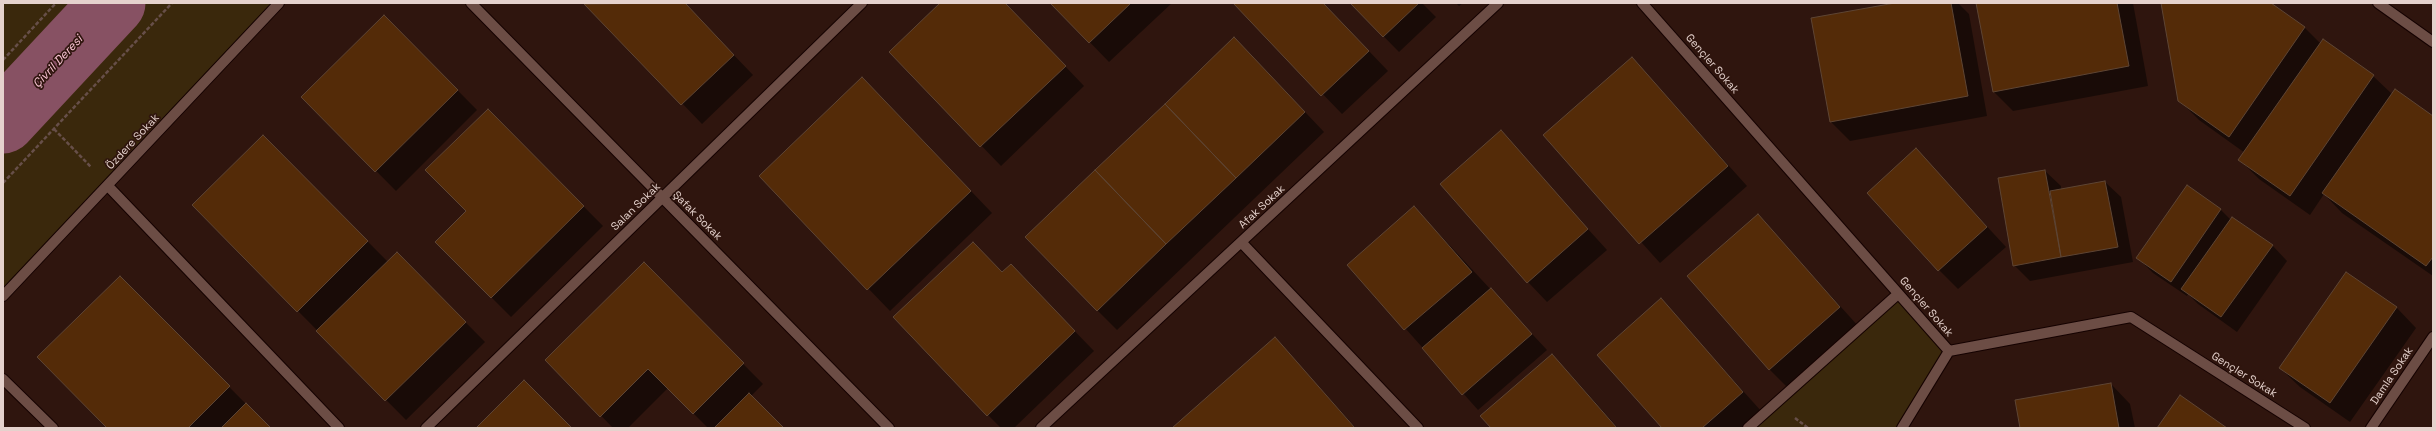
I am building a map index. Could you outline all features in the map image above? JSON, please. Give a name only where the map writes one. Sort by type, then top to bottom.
[{"type":"street","name":"Özdere Sokak","points":[[3,296],[279,3]]},
{"type":"street","name":"Şafak Sokak","points":[[471,3],[889,428]]},
{"type":"street","name":"Salan Sokak","points":[[426,428],[862,3]]},
{"type":"street","name":"Gençler Sokak","points":[[1642,3],[1949,351],[2131,317],[2305,428]]},
{"type":"street","points":[[2378,3],[2433,42]]},
{"type":"street","name":"Afak Sokak","points":[[1041,428],[1500,4]]},
{"type":"street","points":[[108,186],[339,428]]},
{"type":"street","points":[[1241,242],[1418,428]]},
{"type":"street","points":[[1748,428],[1898,294]]},
{"type":"street","name":"Damla Sokak","points":[[2371,428],[2433,338]]},
{"type":"street","points":[[1902,428],[1949,351]]},
{"type":"street","points":[[3,379],[53,428]]},
{"type":"path","points":[[3,60],[56,3]]},
{"type":"path","points":[[3,183],[172,3]]},
{"type":"path","points":[[54,129],[108,186]]},
{"type":"shaded area","points":[[3,3],[279,3],[3,296]]},
{"type":"shaded area","points":[[1898,294],[1949,351],[1902,428],[1748,428]]},
{"type":"building","points":[[685,3],[734,55],[681,105],[584,4]]},
{"type":"building","points":[[940,3],[1005,3],[1066,66],[980,147],[889,52]]},
{"type":"building","points":[[1050,3],[1131,3],[1089,43]]},
{"type":"building","points":[[1233,3],[1323,3],[1369,51],[1321,96]]},
{"type":"building","points":[[1350,3],[1419,3],[1383,37]]},
{"type":"building","points":[[1895,3],[1951,3],[1968,96],[1830,122],[1811,18]]},
{"type":"building","points":[[1976,3],[2117,3],[2129,66],[1993,92]]},
{"type":"building","points":[[2161,3],[2271,3],[2305,27],[2229,137],[2178,101]]},
{"type":"building","points":[[384,15],[458,90],[375,172],[301,97]]},
{"type":"building","points":[[1234,37],[1305,112],[1236,178],[1165,104]]},
{"type":"building","points":[[2323,39],[2374,75],[2290,196],[2238,160]]},
{"type":"building","points":[[1632,57],[1728,166],[1639,244],[1543,135]]},
{"type":"building","points":[[862,77],[971,191],[867,290],[759,176]]},
{"type":"building","points":[[2395,89],[2433,116],[2433,257],[2426,266],[2322,193]]},
{"type":"building","points":[[1165,104],[1236,178],[1166,244],[1095,170]]},
{"type":"building","points":[[488,109],[584,206],[491,298],[435,242],[466,211],[425,170]]},
{"type":"building","points":[[1501,130],[1588,229],[1527,283],[1440,184]]},
{"type":"building","points":[[263,135],[368,241],[297,312],[192,205]]},
{"type":"building","points":[[1916,148],[1987,227],[1938,271],[1867,193]]},
{"type":"building","points":[[1095,170],[1166,244],[1097,311],[1025,237]]},
{"type":"building","points":[[2045,170],[2061,257],[2013,266],[1998,178]]},
{"type":"building","points":[[2105,181],[2118,247],[2061,257],[2050,191]]},
{"type":"building","points":[[2187,185],[2221,209],[2171,282],[2136,258]]},
{"type":"building","points":[[1414,206],[1472,272],[1404,330],[1347,265]]},
{"type":"building","points":[[1758,214],[1840,307],[1769,370],[1687,276]]},
{"type":"building","points":[[2232,217],[2273,245],[2221,317],[2181,289]]},
{"type":"building","points":[[973,242],[1002,272],[1011,264],[1075,331],[987,416],[893,317]]},
{"type":"building","points":[[397,252],[466,322],[385,401],[316,331]]},
{"type":"building","points":[[644,262],[744,363],[693,414],[648,369],[600,417],[545,360]]},
{"type":"building","points":[[2346,272],[2397,307],[2330,403],[2279,368]]},
{"type":"building","points":[[120,276],[230,386],[188,428],[107,428],[37,357]]},
{"type":"building","points":[[1491,288],[1532,334],[1462,395],[1422,348]]},
{"type":"building","points":[[1661,298],[1743,392],[1702,428],[1662,428],[1597,355]]},
{"type":"building","points":[[1275,337],[1355,428],[1172,428]]},
{"type":"building","points":[[1552,354],[1617,428],[1491,428],[1480,416]]},
{"type":"building","points":[[524,380],[572,428],[476,428]]},
{"type":"building","points":[[2111,383],[2119,428],[2020,428],[2015,400]]},
{"type":"building","points":[[749,393],[784,428],[714,428]]},
{"type":"building","points":[[2180,395],[2227,428],[2157,428]]},
{"type":"building","points":[[246,403],[271,428],[221,428]]},
{"type":"waterway","name":"Çivril Deresi","points":[[3,121],[113,3]]}]
